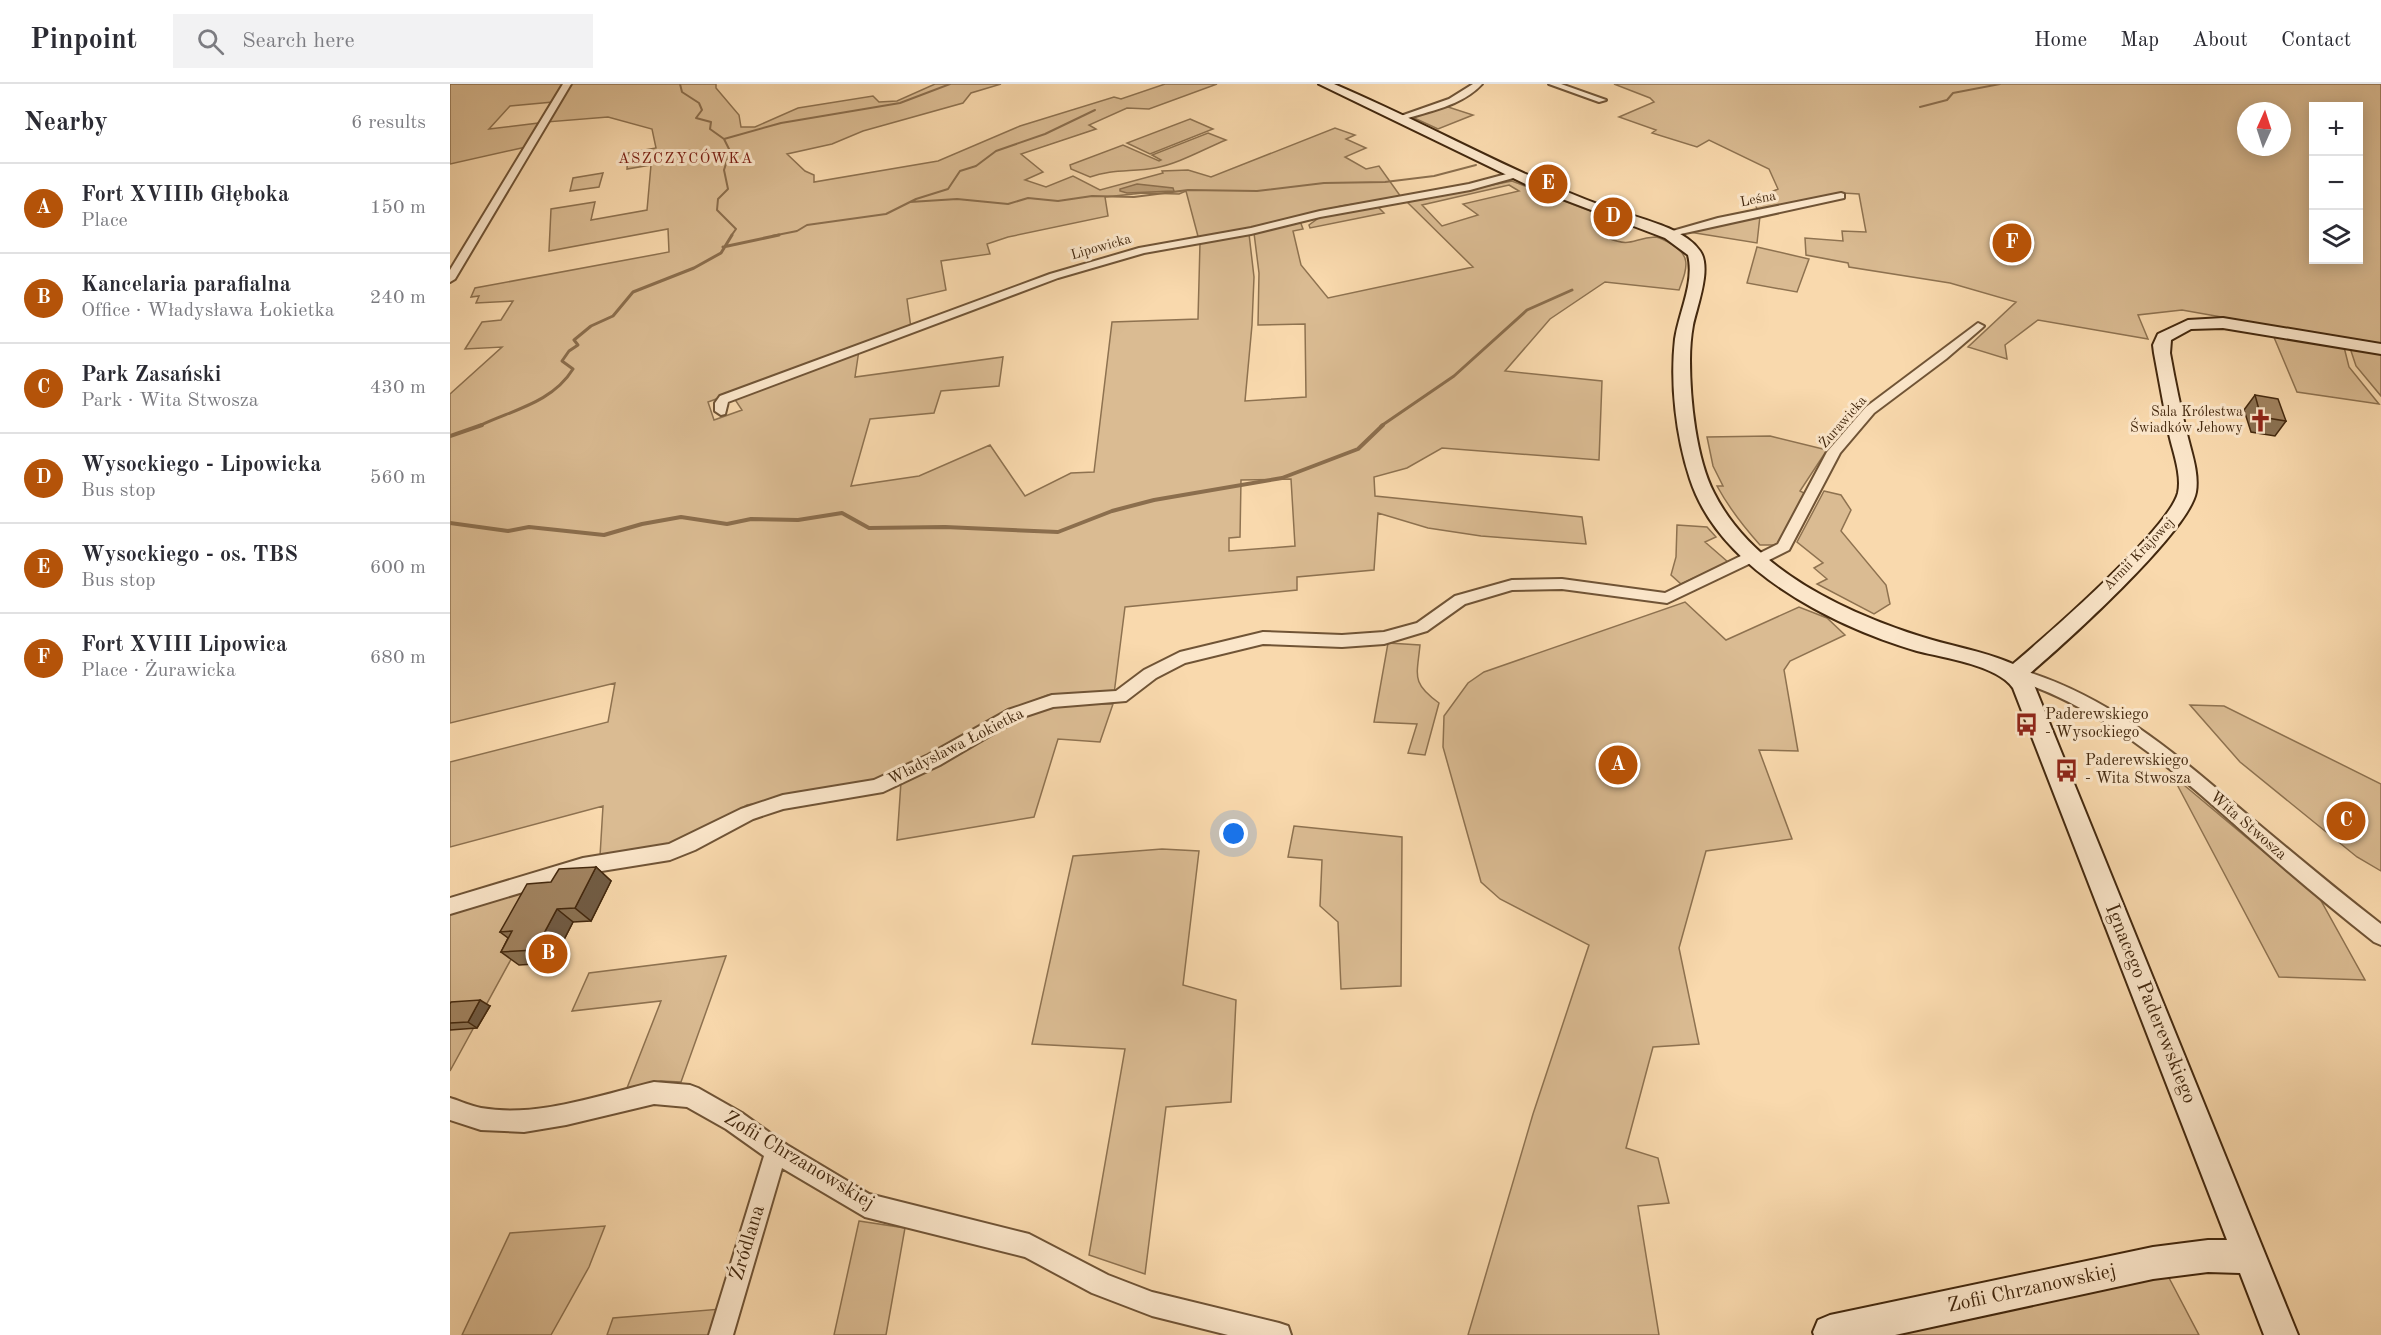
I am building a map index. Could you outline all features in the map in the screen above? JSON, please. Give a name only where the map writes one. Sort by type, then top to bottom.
[{"type":"street","points":[[450,279],[567,84]]},
{"type":"street","points":[[1325,84],[1400,118],[1514,175],[1674,232],[1689,246],[1698,263],[1685,325],[1682,355],[1690,432],[1699,476],[1715,511],[1756,558],[1804,593],[1861,622],[1907,640],[1992,664],[2015,674]]},
{"type":"street","points":[[1400,118],[1447,102],[1478,84]]},
{"type":"street","points":[[1553,84],[1602,100]]},
{"type":"street","name":"Lipowicka","points":[[721,411],[721,403],[734,395],[1054,276],[1143,250],[1240,234],[1320,214],[1470,187],[1514,175]]},
{"type":"street","name":"Leśna","points":[[1674,232],[1841,196]]},
{"type":"street","name":"Armii Krajowej","points":[[2015,674],[2127,569],[2185,502],[2186,470],[2162,353],[2161,345],[2164,337],[2188,325],[2223,323],[2381,349]]},
{"type":"street","name":"Żurawicka","points":[[1667,598],[1756,558],[1784,548],[1834,452],[1870,410],[1942,357],[1978,326]]},
{"type":"street","name":"Władysława Łokietka","points":[[450,906],[583,866],[670,852],[689,845],[747,814],[783,802],[877,787],[934,760],[1014,714],[1052,701],[1120,697],[1164,665],[1209,650],[1263,638],[1342,641],[1384,638],[1422,627],[1460,600],[1512,585],[1562,584],[1667,598]]},
{"type":"street","name":"Wita Stwosza","points":[[2015,674],[2036,678],[2081,700],[2124,727],[2170,760],[2381,936]]},
{"type":"street","name":"Ignacego Paderewskiego","points":[[2015,674],[2029,698],[2281,1335]]},
{"type":"street","name":"Zofii Chrzanowskiej","points":[[450,1109],[481,1119],[524,1121],[566,1114],[654,1093],[690,1096],[734,1121],[779,1153],[865,1205],[1029,1245],[1101,1284],[1152,1304],[1279,1335]]},
{"type":"street","name":"Źródlana","points":[[721,1335],[771,1165],[779,1153]]},
{"type":"street","name":"Zofii Chrzanowskiej","points":[[1826,1334],[2153,1263],[2208,1256],[2250,1257]]},
{"type":"shaded area","points":[[450,84],[563,84],[553,102],[510,106],[489,129],[539,123],[526,147],[450,164]]},
{"type":"shaded area","points":[[569,84],[716,84],[716,88],[739,115],[741,127],[755,127],[798,108],[873,96],[879,102],[897,101],[935,84],[1001,84],[971,93],[963,103],[863,131],[832,144],[787,154],[805,171],[814,175],[814,182],[938,161],[1020,126],[1114,97],[1121,99],[1165,84],[1217,84],[1149,109],[1127,108],[1089,125],[1096,129],[1021,154],[1043,172],[1025,180],[1046,187],[1073,176],[1100,190],[1163,173],[1162,171],[1188,170],[1211,177],[1335,128],[1355,135],[1346,139],[1366,148],[1345,157],[1366,169],[1379,166],[1401,197],[1341,206],[1199,240],[1186,191],[1179,194],[1143,193],[1105,197],[1108,216],[1008,237],[987,244],[990,254],[941,261],[946,290],[907,299],[911,328],[708,402],[714,420],[742,410],[734,398],[859,350],[855,377],[1003,357],[999,386],[941,391],[934,413],[870,419],[851,486],[919,476],[990,445],[1025,496],[1071,473],[1094,472],[1112,322],[1198,319],[1200,243],[1249,234],[1254,277],[1245,401],[1306,397],[1305,324],[1258,325],[1259,273],[1254,233],[1300,221],[1303,229],[1293,231],[1301,265],[1328,298],[1473,267],[1407,202],[1512,181],[1598,214],[1602,219],[1626,228],[1608,238],[1622,242],[1655,237],[1665,240],[1685,257],[1686,269],[1679,290],[1605,282],[1550,319],[1505,371],[1602,381],[1599,460],[1442,448],[1407,468],[1374,477],[1375,496],[1582,517],[1586,544],[1481,536],[1428,528],[1378,513],[1374,570],[1297,577],[1297,590],[1125,607],[1114,694],[1048,695],[1015,708],[908,766],[863,785],[747,805],[682,844],[600,856],[603,806],[450,847],[450,762],[608,722],[615,683],[450,723],[450,394],[502,347],[465,349],[482,322],[501,320],[513,301],[476,303],[479,296],[471,297],[475,288],[669,252],[668,229],[549,251],[551,209],[595,202],[591,220],[647,210],[651,165],[627,169],[628,153],[656,148],[652,129],[608,117],[547,122]],"holes":[[[1509,185],[1519,191],[1463,204],[1478,215],[1442,226],[1422,205]],[[1291,479],[1295,546],[1229,551],[1229,538],[1240,537],[1241,480]]]},
{"type":"shaded area","points":[[1614,84],[2381,84],[2381,345],[2182,310],[2138,315],[2148,339],[2038,320],[2005,345],[2007,359],[1968,347],[2016,302],[1950,283],[1849,267],[1848,263],[1806,255],[1805,238],[1843,241],[1842,231],[1866,232],[1859,194],[1843,193],[1758,211],[1753,200],[1778,189],[1769,169],[1709,140],[1697,147],[1652,133],[1656,130],[1619,117],[1654,102],[1650,98]]},
{"type":"shaded area","points":[[1445,106],[1473,115],[1438,129],[1412,117]]},
{"type":"shaded area","points":[[1190,119],[1213,129],[1150,154],[1127,143]]},
{"type":"shaded area","points":[[1208,133],[1226,140],[1164,166],[1090,177],[1071,169],[1070,165],[1123,145],[1159,161],[1161,160],[1152,155]]},
{"type":"shaded area","points":[[603,173],[599,187],[570,191],[573,178]]},
{"type":"shaded area","points":[[1137,184],[1173,188],[1174,191],[1127,193],[1120,191],[1120,189]]},
{"type":"shaded area","points":[[1378,207],[1384,213],[1310,228],[1309,225],[1320,217]]},
{"type":"shaded area","points":[[1760,216],[1757,243],[1689,232]]},
{"type":"shaded area","points":[[1757,247],[1809,259],[1797,292],[1747,283]]},
{"type":"shaded area","points":[[2273,335],[2344,347],[2349,367],[2379,404],[2297,392]]},
{"type":"shaded area","points":[[2350,348],[2381,354],[2381,396],[2356,366]]},
{"type":"shaded area","points":[[1770,436],[1827,450],[1800,491],[1804,493],[1778,545],[1760,545],[1726,502],[1717,486],[1723,486],[1713,466],[1707,437]]},
{"type":"shaded area","points":[[1824,491],[1841,495],[1851,510],[1841,531],[1886,585],[1890,604],[1874,614],[1817,584],[1827,579],[1814,568],[1823,563],[1797,542]]},
{"type":"shaded area","points":[[1677,525],[1707,527],[1716,537],[1705,542],[1728,562],[1681,584],[1671,575],[1676,557]]},
{"type":"shaded area","points":[[1685,602],[1726,640],[1799,607],[1827,618],[1845,635],[1790,661],[1784,670],[1798,751],[1759,750],[1792,839],[1706,851],[1679,948],[1699,1044],[1653,1047],[1626,1148],[1658,1158],[1669,1203],[1638,1206],[1659,1335],[1468,1335],[1533,1114],[1589,945],[1500,899],[1481,882],[1443,747],[1444,716],[1468,683],[1484,672]]},
{"type":"shaded area","points":[[1388,643],[1420,645],[1418,678],[1424,690],[1439,703],[1425,755],[1408,753],[1417,724],[1374,722]]},
{"type":"shaded area","points":[[1067,704],[1113,704],[1100,742],[1058,739],[1034,817],[897,840],[901,782],[1021,716],[1042,707]]},
{"type":"shaded area","points":[[2190,705],[2224,706],[2381,784],[2381,871],[2357,857],[2240,762]]},
{"type":"shaded area","points":[[2172,775],[2320,899],[2365,980],[2279,977]]},
{"type":"shaded area","points":[[1294,826],[1402,837],[1401,986],[1341,989],[1338,922],[1320,906],[1322,860],[1288,857]]},
{"type":"shaded area","points":[[1162,849],[1199,851],[1183,985],[1236,1000],[1231,1102],[1166,1107],[1145,1274],[1089,1255],[1125,1049],[1032,1044],[1073,856]]},
{"type":"shaded area","points":[[556,877],[450,1071],[450,908]]},
{"type":"shaded area","points":[[726,956],[681,1082],[661,1081],[627,1088],[661,1001],[572,1011],[589,973]]},
{"type":"shaded area","points":[[859,1221],[905,1228],[886,1335],[834,1335]]},
{"type":"shaded area","points":[[605,1226],[589,1267],[551,1335],[462,1335],[510,1233]]},
{"type":"shaded area","points":[[2168,1276],[2199,1335],[1873,1335]]},
{"type":"shaded area","points":[[721,1309],[713,1335],[607,1335],[613,1318]]},
{"type":"building","points":[[2255,395],[2278,399],[2286,421],[2261,417]]},
{"type":"building","points":[[596,867],[575,908],[557,909],[535,950],[501,952],[512,931],[500,932],[527,884],[551,882],[559,869]]},
{"type":"building","points":[[480,1000],[468,1022],[450,1023],[451,1002]]},
{"type":"waterway","points":[[680,84],[682,92],[699,103],[702,110],[696,118],[711,122],[710,129],[724,139]]},
{"type":"waterway","points":[[724,139],[781,123],[900,103],[950,84]]},
{"type":"waterway","points":[[1920,107],[1947,100],[1953,93],[2000,84]]},
{"type":"waterway","points":[[910,202],[948,189],[960,171],[976,166],[996,151],[1045,134],[1095,110]]},
{"type":"waterway","points":[[724,139],[730,151],[724,170],[728,189],[718,199],[717,210],[736,229],[731,236]]},
{"type":"waterway","points":[[910,202],[957,199],[1008,204],[1028,198],[1058,201],[1092,196],[1134,197],[1188,190],[1257,191],[1324,183],[1385,182],[1434,176],[1476,165]]},
{"type":"waterway","points":[[772,236],[797,231],[807,225],[886,214],[910,202]]},
{"type":"waterway","points":[[725,247],[732,235]]},
{"type":"waterway","points":[[725,247],[779,235]]},
{"type":"waterway","points":[[479,426],[543,398],[554,390],[573,369],[562,361],[569,351],[578,345],[574,340],[591,326],[613,316],[633,292],[694,268],[721,253],[725,247]]},
{"type":"waterway","points":[[1381,426],[1454,376],[1527,310],[1572,290]]},
{"type":"waterway","points":[[450,436],[482,425]]},
{"type":"waterway","points":[[450,523],[508,531],[529,527],[604,535],[642,524],[681,517],[727,524],[751,519],[798,520],[842,513],[869,528],[945,527],[1058,532],[1112,511],[1154,500],[1282,478],[1358,449],[1383,425]]},
{"type":"place","name":"Wysockiego - os. TBS","points":[[1548,184]]},
{"type":"place","name":"Wysockiego - Lipowicka","points":[[1613,217]]},
{"type":"place","name":"Fort XVIII Lipowica","points":[[2012,243]]},
{"type":"place","name":"Sala Królestwa Świadków Jehowy","points":[[2261,420]]},
{"type":"place","name":"Paderewskiego - Wysockiego","points":[[2027,724]]},
{"type":"place","name":"Fort XVIIIb Głęboka","points":[[1618,765]]},
{"type":"place","name":"Paderewskiego - Wita Stwosza","points":[[2067,770]]},
{"type":"place","name":"Park Zasański","points":[[2346,821]]},
{"type":"place","name":"Kancelaria parafialna","points":[[548,954]]},
{"type":"district","name":"ASZCZYCÓWKA","points":[[686,159]]}]
